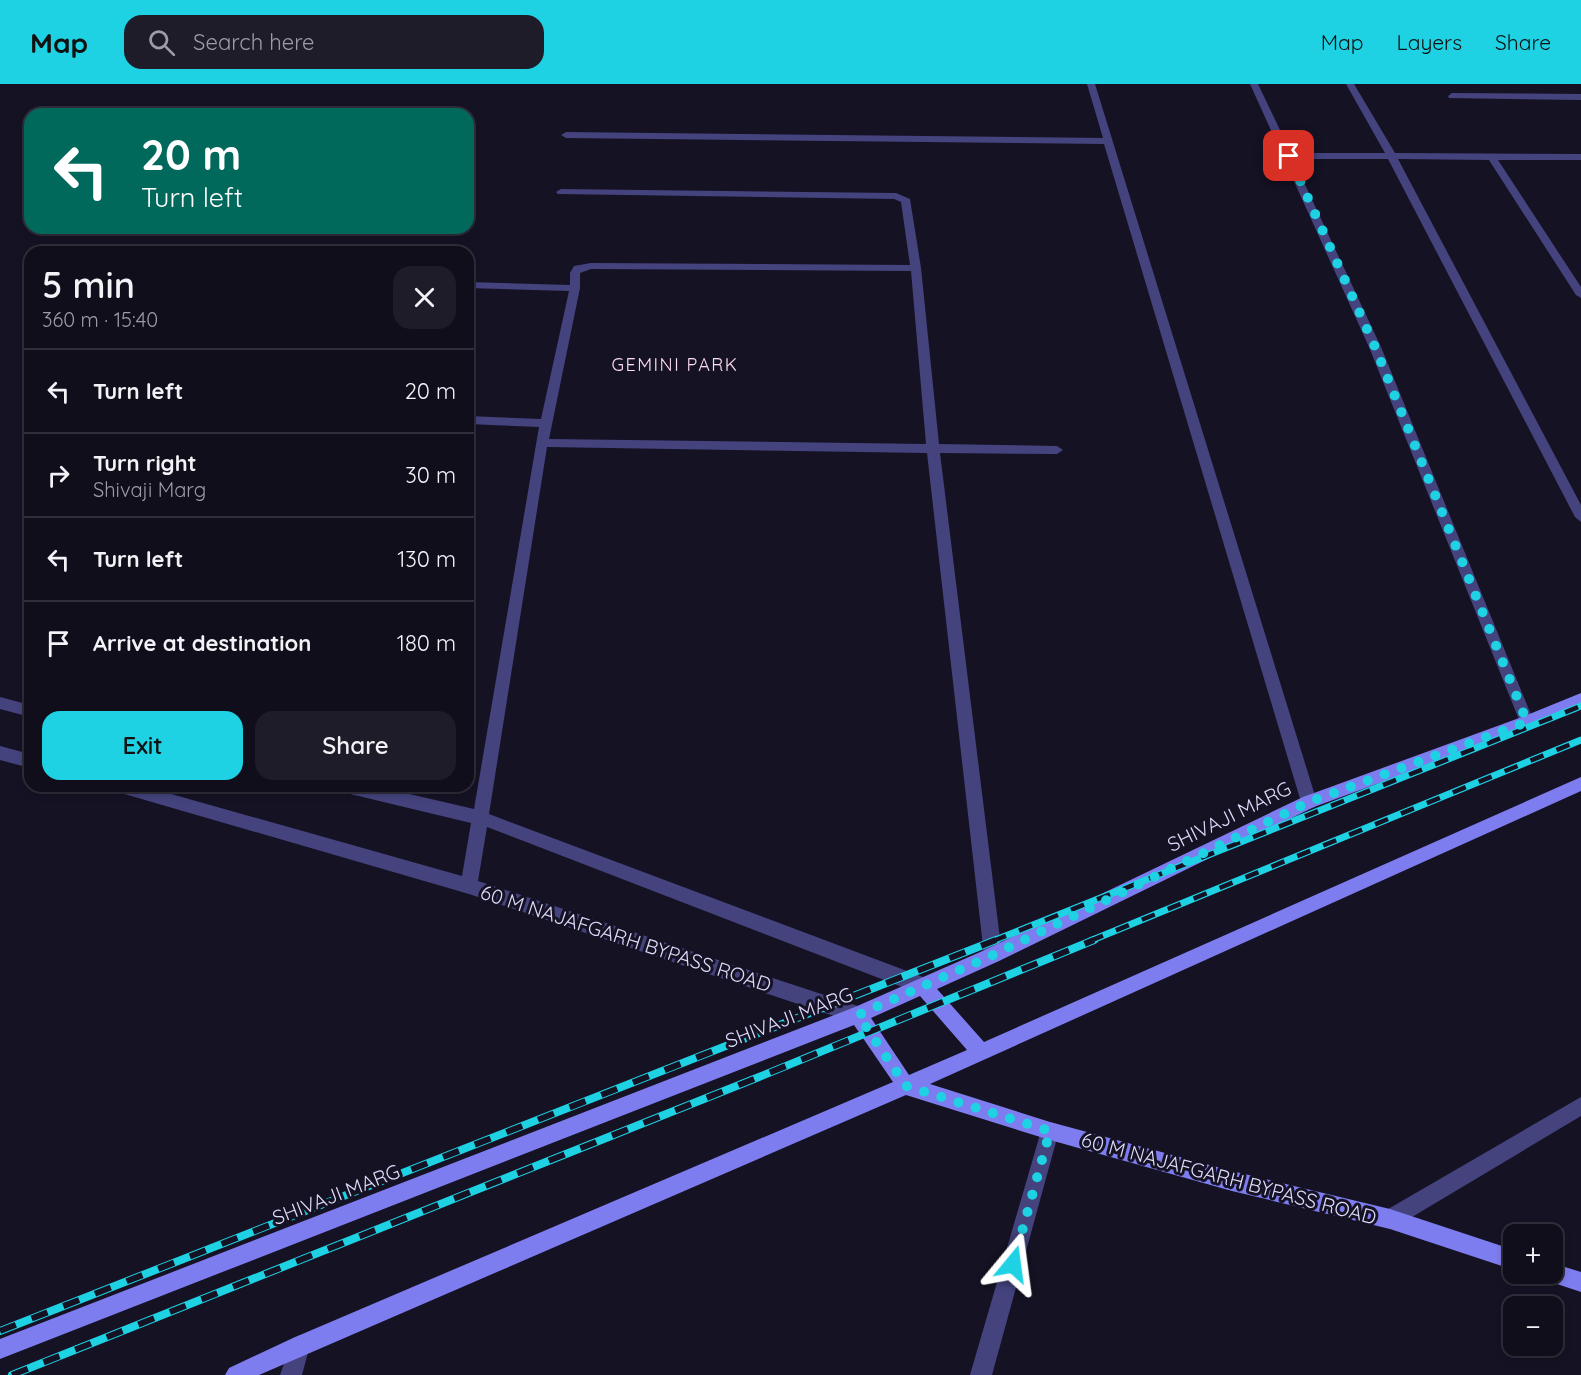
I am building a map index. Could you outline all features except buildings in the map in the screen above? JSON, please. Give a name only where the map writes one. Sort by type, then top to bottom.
[{"type":"main road","name":"SHIVAJI MARG","points":[[0,1349],[858,1015],[993,955],[1309,802],[1527,722],[1581,699]]},
{"type":"main road","points":[[236,1375],[300,1345],[906,1086],[1581,784]]},
{"type":"main road","points":[[923,986],[981,1052]]},
{"type":"main road","points":[[858,1015],[906,1086]]},
{"type":"main road","name":"60 M NAJAFGARH BYPASS ROAD","points":[[906,1086],[1050,1131],[1232,1181],[1390,1220],[1503,1256]]},
{"type":"main road","points":[[1563,1276],[1581,1282]]},
{"type":"street","points":[[1091,84],[1309,802]]},
{"type":"street","points":[[1254,84],[1375,347],[1527,722]]},
{"type":"street","points":[[1350,84],[1392,157],[1581,517]]},
{"type":"street","points":[[1452,96],[1581,97]]},
{"type":"street","points":[[566,135],[1108,141]]},
{"type":"street","points":[[1289,156],[1581,157]]},
{"type":"street","points":[[1492,157],[1581,295]]},
{"type":"street","points":[[561,192],[896,196],[906,201],[916,268],[933,448],[993,955]]},
{"type":"street","points":[[469,886],[542,443],[575,288],[575,273],[578,268],[591,266],[916,268]]},
{"type":"street","points":[[474,285],[575,288]]},
{"type":"street","points":[[474,420],[547,423]]},
{"type":"street","points":[[542,443],[1058,450]]},
{"type":"street","points":[[0,703],[24,709]]},
{"type":"street","points":[[0,753],[24,759]]},
{"type":"street","name":"60 M NAJAFGARH BYPASS ROAD","points":[[140,792],[469,886],[858,1015]]},
{"type":"street","points":[[370,792],[481,818],[923,986]]},
{"type":"street","points":[[1390,1220],[1581,1106]]},
{"type":"street","points":[[981,1375],[1050,1131]]},
{"type":"street","points":[[291,1375],[300,1345]]},
{"type":"railway","points":[[993,941],[1581,706]]},
{"type":"railway","points":[[1090,941],[1581,740]]},
{"type":"railway","points":[[0,1331],[996,940]]},
{"type":"railway","points":[[12,1375],[759,1077],[1094,940]]},
{"type":"district","name":"GEMINI PARK","points":[[675,364]]},
{"type":"route","points":[[1013,1264],[1050,1131],[906,1086],[858,1015],[993,955],[1309,802],[1527,722],[1375,347],[1289,156]]}]
